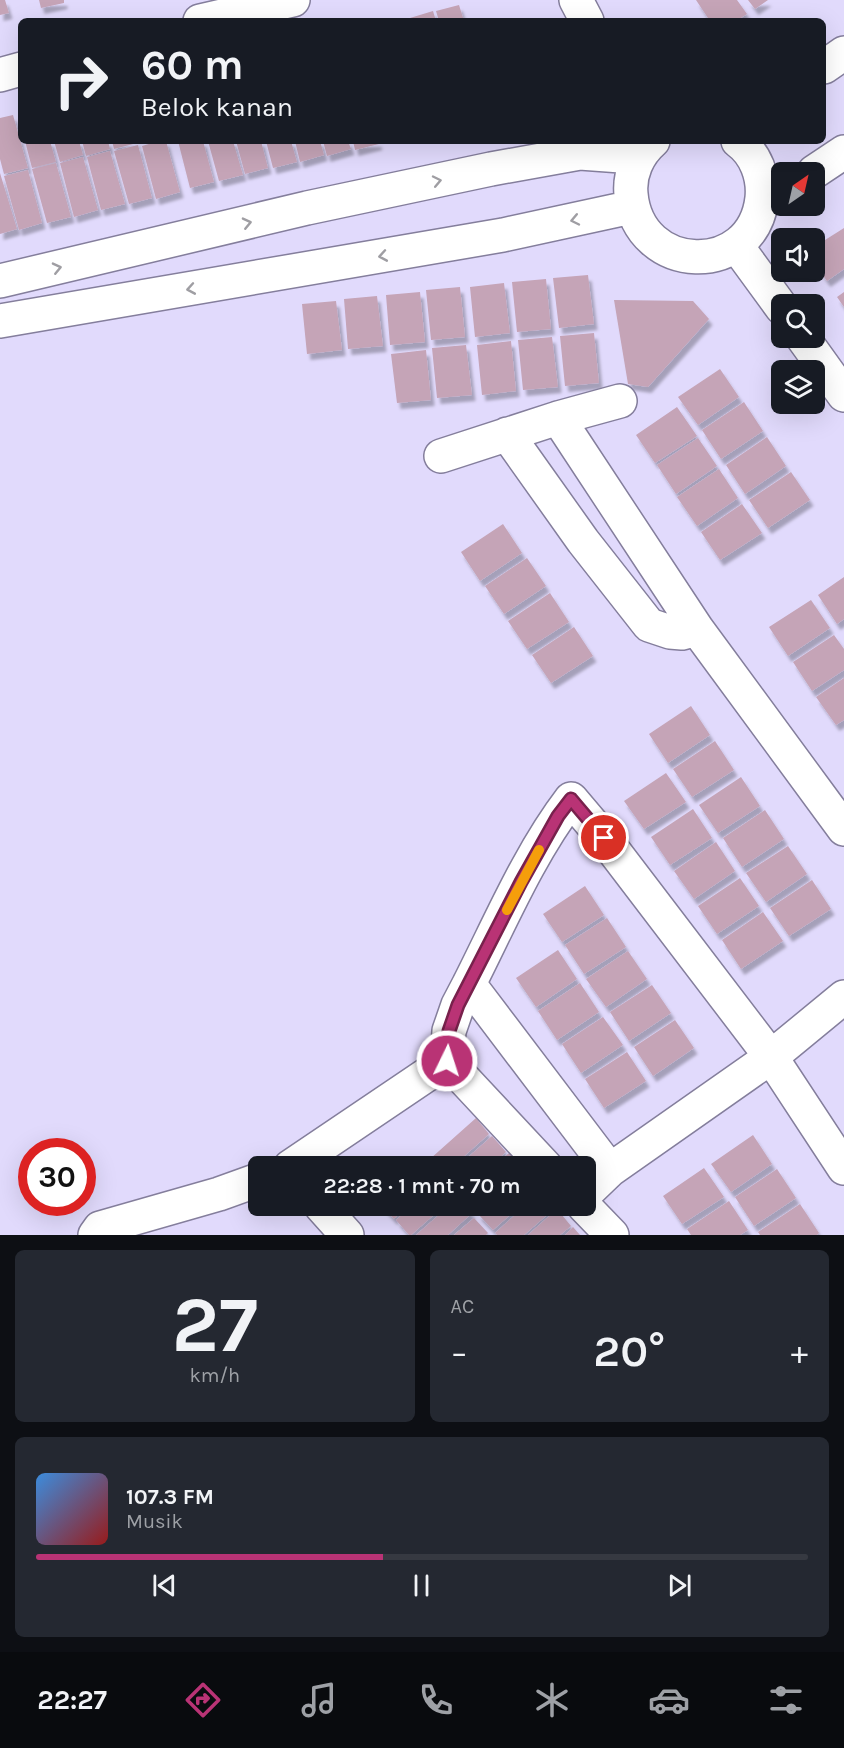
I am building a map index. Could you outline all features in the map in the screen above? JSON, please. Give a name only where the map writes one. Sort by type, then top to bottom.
[{"type":"street","points":[[213,18],[294,0]]},
{"type":"street","points":[[576,0],[585,18]]},
{"type":"street","points":[[826,66],[844,53]]},
{"type":"street","points":[[0,75],[18,70]]},
{"type":"street","points":[[645,148],[630,186],[632,207],[641,227],[656,243],[674,254],[696,258],[717,254],[736,245],[752,229],[771,202],[763,187],[757,165],[743,144]]},
{"type":"street","points":[[0,281],[307,208],[491,169],[580,153],[621,156],[645,148]]},
{"type":"street","points":[[825,165],[844,152]]},
{"type":"street","points":[[0,321],[503,235],[632,207]]},
{"type":"street","points":[[736,245],[772,294]]},
{"type":"street","points":[[810,348],[844,395]]},
{"type":"street","points":[[441,456],[558,418],[621,401]]},
{"type":"street","points":[[558,418],[697,629],[844,829]]},
{"type":"street","points":[[507,434],[583,541],[649,625],[670,632],[682,633],[697,629]]},
{"type":"street","points":[[536,1156],[447,1061],[449,1031],[458,1005],[521,882],[558,816],[571,799],[771,1057],[844,1168]]},
{"type":"street","points":[[469,984],[610,1170]]},
{"type":"street","points":[[596,1183],[610,1170],[771,1057],[844,997]]},
{"type":"street","points":[[306,1156],[447,1061]]},
{"type":"street","points":[[95,1235],[100,1228],[248,1184]]},
{"type":"street","points":[[330,1216],[347,1235]]},
{"type":"street","points":[[594,1216],[612,1235]]},
{"type":"building","points":[[0,0],[5,0],[9,13],[0,15]]},
{"type":"building","points":[[39,0],[64,0],[64,3],[41,8]]},
{"type":"building","points":[[696,0],[737,0],[747,14],[741,18],[708,18]]},
{"type":"building","points":[[748,0],[768,0],[755,9]]},
{"type":"building","points":[[459,5],[463,18],[438,18],[436,11]]},
{"type":"building","points":[[433,11],[435,18],[410,18]]},
{"type":"building","points":[[13,115],[18,133],[18,144],[21,144],[28,168],[4,174],[0,159],[0,118]]},
{"type":"building","points":[[26,144],[51,144],[56,162],[32,168]]},
{"type":"building","points":[[55,144],[80,144],[83,155],[60,162]]},
{"type":"building","points":[[83,144],[109,144],[110,149],[86,156]]},
{"type":"building","points":[[113,144],[133,144],[114,149]]},
{"type":"building","points":[[167,144],[180,192],[156,199],[142,146]]},
{"type":"building","points":[[179,144],[204,144],[214,182],[190,188]]},
{"type":"building","points":[[209,144],[234,144],[243,175],[219,181]]},
{"type":"building","points":[[237,144],[262,144],[268,168],[245,174]]},
{"type":"building","points":[[267,144],[292,144],[297,162],[273,168]]},
{"type":"building","points":[[296,144],[321,144],[324,155],[300,162]]},
{"type":"building","points":[[324,144],[349,144],[351,149],[327,156]]},
{"type":"building","points":[[354,144],[379,144],[355,150]]},
{"type":"building","points":[[138,145],[152,198],[129,204],[114,151]]},
{"type":"building","points":[[110,151],[125,204],[101,210],[87,157]]},
{"type":"building","points":[[83,157],[98,210],[74,217],[60,163]]},
{"type":"building","points":[[56,163],[71,217],[47,223],[32,169]]},
{"type":"building","points":[[28,170],[42,223],[19,230],[4,176]]},
{"type":"building","points":[[0,173],[17,229],[0,234]]},
{"type":"building","points":[[844,228],[844,269],[827,281],[825,278],[825,240]]},
{"type":"building","points":[[588,275],[594,324],[559,328],[553,278]]},
{"type":"building","points":[[546,279],[551,329],[517,332],[512,282]]},
{"type":"building","points":[[504,283],[510,333],[475,337],[470,287]]},
{"type":"building","points":[[460,287],[465,337],[431,340],[426,290]]},
{"type":"building","points":[[420,292],[425,342],[390,345],[386,295]]},
{"type":"building","points":[[844,292],[844,307],[837,297]]},
{"type":"building","points":[[377,296],[383,346],[348,349],[344,299]]},
{"type":"building","points":[[614,300],[693,301],[709,319],[648,387],[628,384]]},
{"type":"building","points":[[336,301],[342,350],[307,354],[302,304]]},
{"type":"building","points":[[594,333],[599,383],[565,386],[560,336]]},
{"type":"building","points":[[552,337],[558,387],[523,390],[518,340]]},
{"type":"building","points":[[511,341],[516,391],[482,395],[477,345]]},
{"type":"building","points":[[466,345],[472,395],[437,398],[432,348]]},
{"type":"building","points":[[426,350],[431,400],[397,403],[391,354]]},
{"type":"building","points":[[720,369],[739,397],[698,425],[678,397]]},
{"type":"building","points":[[744,402],[763,431],[721,459],[702,430]]},
{"type":"building","points":[[677,407],[697,436],[655,463],[636,435]]},
{"type":"building","points":[[767,437],[786,466],[745,494],[726,465]]},
{"type":"building","points":[[698,438],[717,466],[676,494],[657,465]]},
{"type":"building","points":[[719,469],[738,498],[697,526],[677,497]]},
{"type":"building","points":[[791,472],[810,500],[768,528],[749,500]]},
{"type":"building","points":[[742,504],[762,533],[720,560],[701,532]]},
{"type":"building","points":[[503,524],[522,553],[480,581],[461,552]]},
{"type":"building","points":[[527,558],[546,586],[504,614],[485,586]]},
{"type":"building","points":[[844,577],[844,619],[837,624],[818,595]]},
{"type":"building","points":[[550,593],[569,622],[527,649],[508,621]]},
{"type":"building","points":[[811,600],[830,628],[788,656],[769,627]]},
{"type":"building","points":[[574,627],[593,656],[551,683],[532,655]]},
{"type":"building","points":[[834,635],[844,649],[844,670],[812,691],[793,662]]},
{"type":"building","points":[[844,678],[844,720],[836,725],[816,697]]},
{"type":"building","points":[[691,706],[710,735],[668,763],[649,734]]},
{"type":"building","points":[[715,741],[734,770],[692,797],[673,769]]},
{"type":"building","points":[[666,773],[686,802],[644,829],[624,801]]},
{"type":"building","points":[[741,777],[760,806],[718,833],[699,805]]},
{"type":"building","points":[[693,809],[712,838],[670,865],[651,837]]},
{"type":"building","points":[[765,810],[784,839],[742,867],[723,838]]},
{"type":"building","points":[[716,842],[735,871],[694,899],[674,871]]},
{"type":"building","points":[[788,846],[807,874],[766,902],[746,873]]},
{"type":"building","points":[[740,878],[759,906],[717,934],[698,906]]},
{"type":"building","points":[[812,880],[831,909],[789,936],[770,908]]},
{"type":"building","points":[[585,886],[604,915],[562,942],[543,914]]},
{"type":"building","points":[[763,912],[783,941],[741,969],[722,940]]},
{"type":"building","points":[[607,918],[626,947],[584,974],[565,945]]},
{"type":"building","points":[[558,950],[577,979],[536,1007],[516,978]]},
{"type":"building","points":[[628,951],[647,979],[606,1007],[586,979]]},
{"type":"building","points":[[580,983],[599,1012],[557,1040],[538,1011]]},
{"type":"building","points":[[652,985],[671,1013],[629,1041],[610,1012]]},
{"type":"building","points":[[603,1017],[623,1045],[581,1073],[562,1044]]},
{"type":"building","points":[[675,1020],[694,1048],[653,1076],[634,1047]]},
{"type":"building","points":[[627,1052],[646,1081],[604,1108],[585,1079]]},
{"type":"building","points":[[476,1118],[489,1134],[464,1156],[433,1156]]},
{"type":"building","points":[[753,1135],[772,1164],[731,1192],[711,1164]]},
{"type":"building","points":[[492,1136],[506,1152],[501,1156],[469,1156]]},
{"type":"building","points":[[704,1168],[724,1197],[682,1224],[663,1196]]},
{"type":"building","points":[[777,1169],[796,1198],[754,1226],[735,1197]]},
{"type":"building","points":[[729,1201],[748,1230],[740,1235],[691,1235],[687,1229]]},
{"type":"building","points":[[800,1204],[819,1233],[817,1235],[760,1235],[758,1232]]},
{"type":"building","points":[[401,1216],[433,1216],[411,1235],[396,1220]]},
{"type":"building","points":[[438,1216],[469,1216],[448,1235],[416,1235]]},
{"type":"building","points":[[480,1216],[509,1216],[493,1230]]},
{"type":"building","points":[[514,1216],[546,1216],[524,1235],[497,1235],[495,1233]]},
{"type":"building","points":[[549,1216],[563,1216],[571,1226],[560,1235],[528,1235]]},
{"type":"building","points":[[474,1218],[488,1233],[486,1235],[454,1235]]},
{"type":"building","points":[[573,1227],[580,1235],[565,1235]]},
{"type":"slow traffic","points":[[507,910],[539,850]]},
{"type":"route","points":[[447,1061],[449,1031],[458,1005],[521,882],[558,816],[571,799],[604,838]]}]
